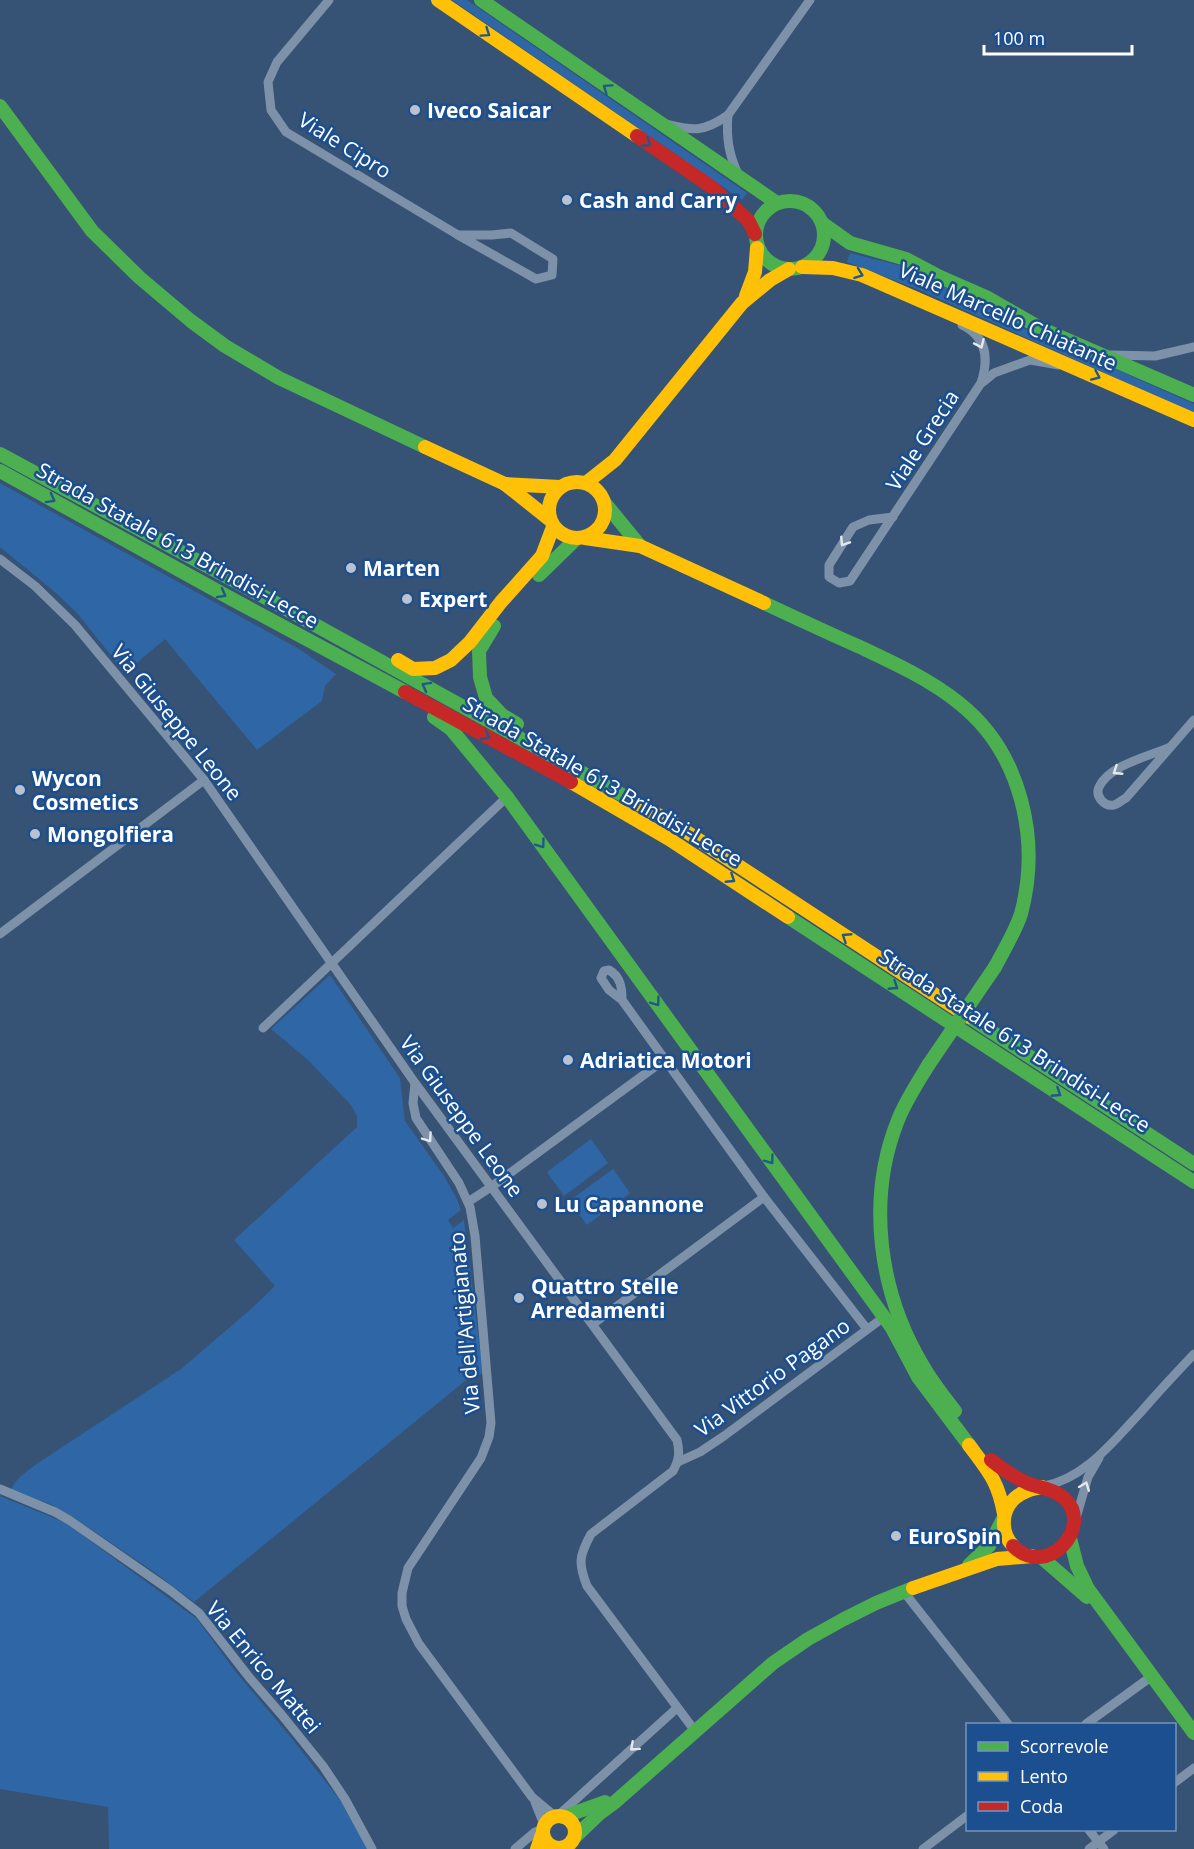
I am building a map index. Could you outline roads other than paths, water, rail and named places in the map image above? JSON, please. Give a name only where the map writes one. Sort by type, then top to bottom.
[{"type":"main road","name":"Viale Marcello Chiatante","points":[[438,0],[710,186],[747,220],[762,256],[770,263],[778,267],[795,268],[824,265],[862,275],[1194,420]]},
{"type":"main road","points":[[481,0],[777,203],[762,215],[757,224],[758,263],[753,281],[742,303]]},
{"type":"main road","points":[[0,106],[92,231],[140,278],[225,346],[279,378],[321,399],[505,484],[567,537],[613,540],[640,546],[910,671],[938,687],[959,703],[980,723],[998,747],[1011,770],[1021,798],[1028,829],[1029,860],[1020,916],[994,967],[909,1097],[895,1128],[886,1154],[881,1181],[880,1241],[894,1302],[919,1360],[991,1460],[1003,1483],[1006,1493],[1004,1529],[1008,1539],[1022,1553],[1037,1557],[1080,1590],[1118,1632]]},
{"type":"main road","name":"Viale Marcello Chiatante","points":[[777,203],[799,202],[809,206],[817,213],[822,223],[850,243],[906,260],[988,298],[1042,329],[1194,395]]},
{"type":"main road","points":[[585,483],[615,460],[742,303],[760,285],[776,274],[811,262],[823,244],[822,223]]},
{"type":"main road","name":"Strada Statale 613 Brindisi-Lecce","points":[[0,454],[270,600],[676,825],[1194,1164]]},
{"type":"main road","points":[[606,786],[580,760],[502,715],[486,698],[480,677],[479,651],[495,624],[554,559],[581,538],[593,534],[599,527],[604,519],[602,498],[615,460]]},
{"type":"main road","name":"Strada Statale 613 Brindisi-Lecce","points":[[0,471],[322,648],[531,759],[669,839],[1194,1182]]},
{"type":"main road","points":[[270,600],[303,609],[413,669],[435,668],[451,660],[470,642],[501,602],[542,556],[551,523],[549,502],[560,487],[577,482],[585,483],[593,488],[640,546]]},
{"type":"main road","points":[[505,484],[560,487]]},
{"type":"main road","points":[[322,648],[335,662],[451,729],[507,797],[892,1328],[918,1377],[993,1478],[1005,1513]]},
{"type":"main road","points":[[991,1460],[999,1468],[1026,1482],[1053,1490],[1069,1505],[1073,1515],[1072,1552],[1082,1578],[1118,1632],[1194,1733]]},
{"type":"main road","points":[[946,1577],[970,1564],[989,1546],[1012,1498],[1021,1491],[1042,1487]]},
{"type":"main road","points":[[544,1830],[545,1839],[549,1845],[562,1849],[568,1846],[574,1837],[600,1813],[773,1663],[844,1619],[904,1592],[996,1559],[1053,1554],[1063,1548],[1072,1532]]},
{"type":"main road","points":[[537,1849],[551,1819],[598,1806],[628,1790]]},
{"type":"main road","points":[[560,1817],[573,1825],[574,1837]]},
{"type":"street","name":"Viale Cipro","points":[[329,0],[277,62],[268,82],[270,110],[286,132],[458,235],[536,279],[552,275],[553,259],[511,232],[492,235],[458,235]]},
{"type":"street","points":[[654,120],[688,129],[701,129],[715,124],[728,115],[810,0]]},
{"type":"street","points":[[728,115],[726,136],[728,147],[740,178]]},
{"type":"street","name":"Viale Grecia","points":[[893,517],[868,520],[853,527],[829,565],[829,577],[839,583],[850,580],[893,517],[981,383],[986,369],[982,342],[972,330],[945,317],[918,298]]},
{"type":"street","points":[[1102,355],[1155,356],[1194,347]]},
{"type":"street","name":"Viale Grecia","points":[[981,383],[994,373],[1030,360],[1071,366]]},
{"type":"street","name":"Via Giuseppe Leone","points":[[0,559],[35,586],[75,625],[204,780],[415,1083],[677,1440],[678,1462]]},
{"type":"street","points":[[1170,747],[1117,768],[1099,786],[1098,794],[1101,801],[1108,805],[1116,805],[1126,798],[1194,720]]},
{"type":"street","points":[[0,934],[204,780]]},
{"type":"street","points":[[263,1028],[507,797]]},
{"type":"street","points":[[622,1000],[764,1197],[867,1329]]},
{"type":"street","points":[[468,1202],[664,1060]]},
{"type":"street","name":"Via dell'Artigianato","points":[[415,1083],[413,1103],[416,1118],[459,1183],[468,1202],[475,1236],[491,1410],[486,1448],[408,1568],[402,1593],[402,1606],[419,1644],[532,1797],[544,1830]]},
{"type":"street","points":[[593,1323],[764,1197]]},
{"type":"street","name":"Via Vittorio Pagano","points":[[678,1462],[700,1452],[724,1436],[884,1317]]},
{"type":"street","points":[[1042,1487],[1053,1485],[1076,1473],[1106,1449],[1194,1354]]},
{"type":"street","points":[[1072,1532],[1088,1477],[1106,1449]]},
{"type":"street","points":[[678,1462],[673,1472],[591,1534],[584,1546],[579,1564],[587,1586],[695,1731]]},
{"type":"street","name":"Via Enrico Mattei","points":[[0,1489],[69,1520],[199,1613],[323,1766],[345,1798],[372,1849]]},
{"type":"street","points":[[904,1592],[1006,1723]]},
{"type":"street","points":[[1089,1723],[1152,1676]]},
{"type":"street","points":[[560,1817],[563,1811],[677,1708]]},
{"type":"street","points":[[1176,1782],[1194,1768]]},
{"type":"street","name":"Via dell'Artigianato","points":[[532,1797],[560,1817]]},
{"type":"street","points":[[923,1849],[966,1817]]},
{"type":"street","points":[[515,1849],[535,1832],[544,1830]]},
{"type":"street","points":[[1090,1831],[1101,1845]]},
{"type":"street","points":[[1089,1849],[1101,1845],[1113,1831]]},
{"type":"place","name":"Iveco Saicar","points":[[415,110]]},
{"type":"place","name":"Cash and Carry","points":[[567,200]]},
{"type":"place","name":"Marten","points":[[351,568]]},
{"type":"place","name":"Expert","points":[[407,599]]},
{"type":"place","name":"Wycon Cosmetics","points":[[20,790]]},
{"type":"place","name":"Mongolfiera","points":[[35,834]]},
{"type":"place","name":"Adriatica Motori","points":[[568,1060]]},
{"type":"place","name":"Lu Capannone","points":[[542,1204]]},
{"type":"place","name":"Quattro Stelle Arredamenti","points":[[519,1298]]},
{"type":"place","name":"EuroSpin","points":[[896,1536]]}]
